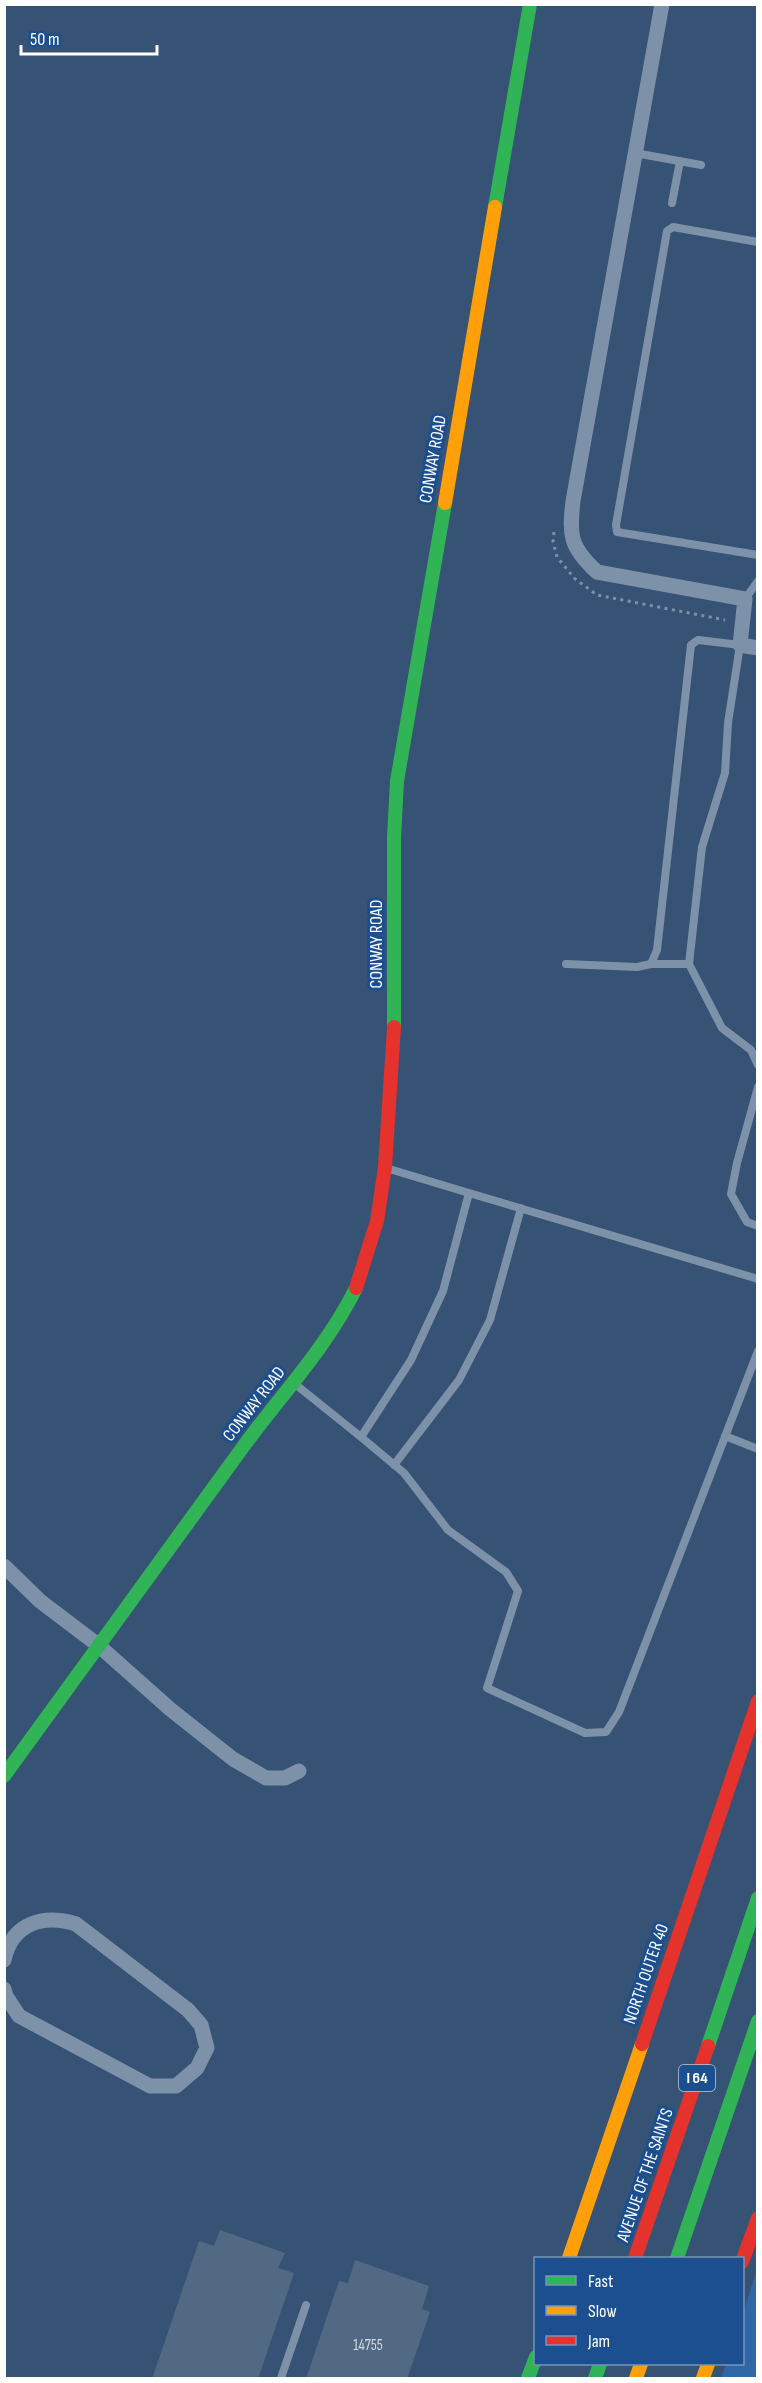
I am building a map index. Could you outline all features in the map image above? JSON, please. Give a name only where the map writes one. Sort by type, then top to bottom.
[{"type":"main road","name":"CONWAY ROAD","points":[[4,1776],[265,1417],[294,1383],[344,1313],[360,1281],[377,1221],[385,1167],[394,1037],[394,838],[397,782],[530,4]]},
{"type":"main road","name":"NORTH OUTER 40","points":[[570,2257],[758,1701]]},
{"type":"main road","name":"AVENUE OF THE SAINTS","points":[[636,2257],[758,1898]]},
{"type":"main road","name":"I 64","points":[[678,2257],[758,2021]]},
{"type":"main road","points":[[744,2257],[758,2218]]},
{"type":"main road","points":[[528,2379],[534,2362]]},
{"type":"street","points":[[662,4],[573,501],[570,531],[580,557],[597,572],[746,599],[740,645],[758,648]]},
{"type":"street","points":[[4,1566],[40,1600],[98,1645],[170,1709],[233,1759],[266,1778],[285,1778],[299,1771]]},
{"type":"street","points":[[4,1989],[19,2016],[150,2086],[176,2086],[197,2068],[207,2048],[201,2025],[188,2010],[76,1924],[60,1919],[11,1928],[11,1940],[5,1957]]},
{"type":"lane","points":[[635,153],[701,165]]},
{"type":"lane","points":[[672,203],[680,161]]},
{"type":"lane","points":[[758,242],[674,227],[667,231],[616,525],[617,532],[758,555]]},
{"type":"lane","points":[[746,599],[758,581]]},
{"type":"lane","points":[[651,964],[657,950],[691,645],[698,640],[740,645],[728,723],[724,773],[702,847],[689,964],[722,1028],[751,1050],[758,1065]]},
{"type":"lane","points":[[567,964],[637,967],[651,964],[689,964]]},
{"type":"lane","points":[[758,1087],[731,1194],[747,1222],[758,1226]]},
{"type":"lane","points":[[385,1167],[758,1279]]},
{"type":"lane","points":[[361,1437],[411,1360],[443,1291],[469,1193]]},
{"type":"lane","points":[[394,1465],[459,1380],[490,1320],[520,1208]]},
{"type":"lane","points":[[294,1383],[404,1473],[448,1530],[506,1572],[518,1591],[487,1688],[585,1733],[606,1732],[619,1712],[758,1351]]},
{"type":"lane","points":[[725,1436],[758,1449]]},
{"type":"lane","points":[[281,2379],[306,2305]]},
{"type":"shaded area","points":[[757,2269],[757,2378],[721,2378],[726,2365],[744,2365],[744,2310]]},
{"type":"building","points":[[220,2230],[285,2253],[278,2268],[294,2273],[258,2379],[152,2379],[199,2241],[214,2246]]},
{"type":"building","points":[[355,2260],[429,2286],[422,2309],[430,2312],[407,2379],[306,2379],[339,2281],[348,2283]]},
{"type":"traffic: fast","points":[[495,207],[530,4]]},
{"type":"traffic: fast","points":[[394,1027],[394,838],[397,781],[445,503]]},
{"type":"traffic: fast","points":[[4,1776],[243,1447],[318,1351],[356,1288]]},
{"type":"traffic: fast","points":[[708,2046],[758,1898]]},
{"type":"traffic: fast","points":[[677,2257],[758,2021]]},
{"type":"traffic: fast","points":[[528,2378],[534,2362]]},
{"type":"traffic: fast","points":[[595,2378],[600,2365]]},
{"type":"traffic: slow","points":[[445,503],[495,207]]},
{"type":"traffic: slow","points":[[569,2257],[642,2044]]},
{"type":"traffic: slow","points":[[636,2378],[641,2365]]},
{"type":"traffic: slow","points":[[703,2378],[708,2365]]},
{"type":"traffic: jam","points":[[356,1288],[377,1221],[385,1167],[394,1027]]},
{"type":"traffic: jam","points":[[642,2044],[758,1701]]},
{"type":"traffic: jam","points":[[635,2257],[708,2046]]},
{"type":"traffic: jam","points":[[744,2257],[758,2218]]}]
